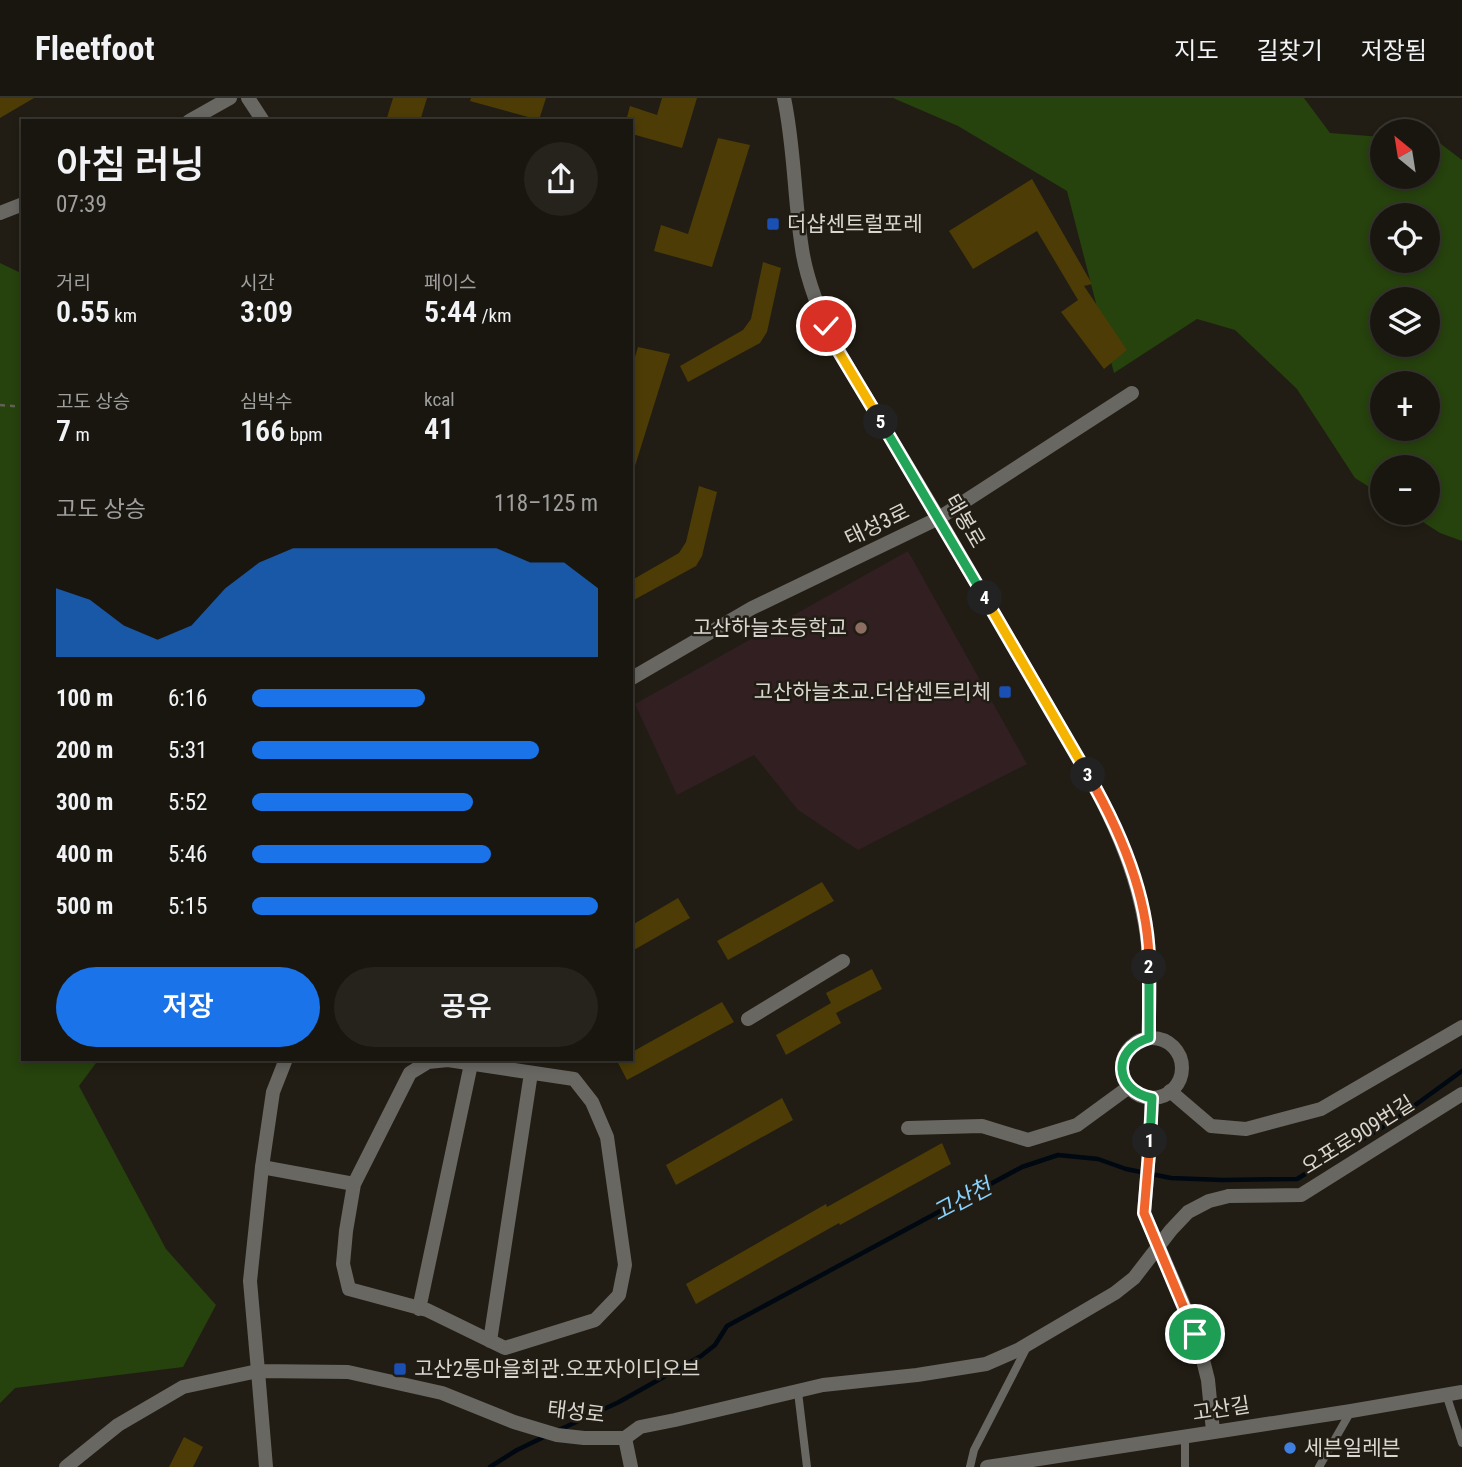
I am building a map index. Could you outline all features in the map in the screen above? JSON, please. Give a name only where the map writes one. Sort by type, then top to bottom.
[{"type":"street","points":[[193,119],[230,98]]},
{"type":"street","points":[[248,98],[262,119]]},
{"type":"street","name":"태봉로","points":[[783,98],[804,258],[822,316],[836,347],[939,518],[1115,824],[1146,924],[1149,958],[1149,1038]]},
{"type":"street","points":[[0,214],[21,205]]},
{"type":"street","name":"태성3로","points":[[633,677],[752,608],[939,518],[1132,393]]},
{"type":"street","points":[[748,1019],[843,961]]},
{"type":"street","points":[[1170,1091],[1211,1126],[1246,1129],[1321,1109],[1462,1027]]},
{"type":"street","points":[[1149,1038],[1167,1042],[1180,1056],[1182,1066],[1177,1084],[1162,1096],[1152,1098],[1142,1096],[1129,1087],[1122,1074],[1125,1054],[1131,1046],[1149,1038]]},
{"type":"street","points":[[265,1467],[250,1281],[261,1167],[273,1092],[285,1061]]},
{"type":"street","points":[[438,1061],[428,1062],[410,1073],[354,1184],[343,1264],[349,1289],[427,1310],[505,1348],[595,1320],[619,1295],[625,1265],[607,1137],[592,1102],[574,1079],[454,1061]]},
{"type":"street","points":[[419,1308],[471,1064]]},
{"type":"street","points":[[490,1341],[531,1073]]},
{"type":"street","points":[[908,1128],[982,1126],[1028,1140],[1077,1125],[1129,1087]]},
{"type":"street","name":"오포로909번길","points":[[1229,1196],[1301,1195],[1462,1094]]},
{"type":"street","points":[[1152,1098],[1144,1213],[1183,1303],[1202,1356],[1208,1380],[1213,1431]]},
{"type":"street","points":[[261,1167],[354,1184]]},
{"type":"street","name":"태성로","points":[[66,1467],[118,1425],[183,1387],[258,1371],[348,1372],[442,1392],[514,1422],[557,1435],[625,1438],[640,1427],[823,1385],[986,1364],[1018,1350],[1115,1293],[1134,1278],[1188,1212],[1209,1201],[1229,1196]]},
{"type":"street","name":"고산길","points":[[987,1467],[1462,1392]]},
{"type":"street","points":[[625,1438],[631,1467]]},
{"type":"lane","points":[[970,1467],[974,1450],[1028,1344]]},
{"type":"lane","points":[[798,1392],[807,1467]]},
{"type":"lane","points":[[1446,1394],[1462,1443]]},
{"type":"lane","points":[[1319,1467],[1351,1411]]},
{"type":"lane","points":[[1185,1436],[1185,1467]]},
{"type":"path","points":[[0,405],[21,407]]},
{"type":"shaded area","name":"고산하늘초등학교","points":[[908,551],[1027,764],[858,850],[798,810],[754,755],[677,795],[635,704]]},
{"type":"green space","points":[[893,98],[1304,98],[1330,133],[1370,136],[1370,189],[1440,189],[1440,143],[1462,160],[1462,541],[1428,525],[1440,525],[1440,455],[1370,455],[1370,487],[1355,478],[1297,389],[1235,330],[1197,319],[1114,373],[1067,191],[958,126]]},
{"type":"green space","points":[[0,263],[21,273],[21,1061],[98,1061],[79,1086],[166,1249],[216,1305],[183,1367],[15,1388],[0,1403]]},
{"type":"building","points":[[0,98],[34,98],[0,118]]},
{"type":"building","points":[[393,98],[427,98],[421,119],[387,119]]},
{"type":"building","points":[[471,98],[546,98],[539,119],[470,101]]},
{"type":"building","points":[[662,98],[697,98],[682,148],[633,134],[633,119],[627,119],[630,106],[657,115]]},
{"type":"building","points":[[718,138],[750,145],[712,267],[654,251],[661,225],[688,234]]},
{"type":"building","points":[[1032,179],[1092,284],[1084,286],[1127,350],[1104,369],[1061,312],[1078,300],[1037,231],[973,269],[949,231]]},
{"type":"building","points":[[763,262],[781,268],[767,332],[760,343],[688,382],[680,366],[743,330],[751,319]]},
{"type":"building","points":[[638,347],[670,354],[634,469],[633,469],[633,364]]},
{"type":"building","points":[[699,486],[717,492],[702,556],[696,566],[633,600],[633,579],[679,553],[686,542]]},
{"type":"building","points":[[822,882],[834,901],[728,960],[717,941]]},
{"type":"building","points":[[678,898],[690,918],[633,950],[633,924]]},
{"type":"building","points":[[872,969],[882,989],[836,1013],[841,1023],[786,1055],[776,1035],[831,1003],[826,993]]},
{"type":"building","points":[[722,1002],[734,1022],[627,1080],[617,1061],[633,1061],[633,1051]]},
{"type":"building","points":[[782,1098],[793,1120],[676,1185],[666,1165]]},
{"type":"building","points":[[942,1143],[951,1164],[840,1225],[839,1223],[696,1304],[686,1284],[826,1204],[827,1207]]},
{"type":"building","points":[[184,1437],[203,1447],[193,1467],[169,1467]]},
{"type":"waterway","name":"고산천","points":[[559,1430],[619,1402],[701,1356],[715,1345],[727,1326],[1022,1167],[1058,1155],[1098,1159],[1126,1169],[1171,1178],[1297,1179],[1396,1119],[1462,1071]]},
{"type":"waterway","name":"고산천","points":[[490,1467],[548,1435]]},
{"type":"place","name":"더샵센트럴포레","points":[[773,224]]},
{"type":"place","name":"고산하늘초등학교","points":[[861,628]]},
{"type":"place","name":"고산하늘초교.더샵센트리체","points":[[1005,692]]},
{"type":"place","name":"고산2통마을회관.오포자이디오브","points":[[400,1369]]},
{"type":"place","name":"세븐일레븐","points":[[1290,1448]]},
{"type":"route","points":[[826,326],[1115,824],[1138,892],[1146,924],[1149,958],[1149,1038],[1131,1046],[1125,1054],[1122,1074],[1133,1091],[1152,1098],[1144,1213],[1195,1334]]}]
